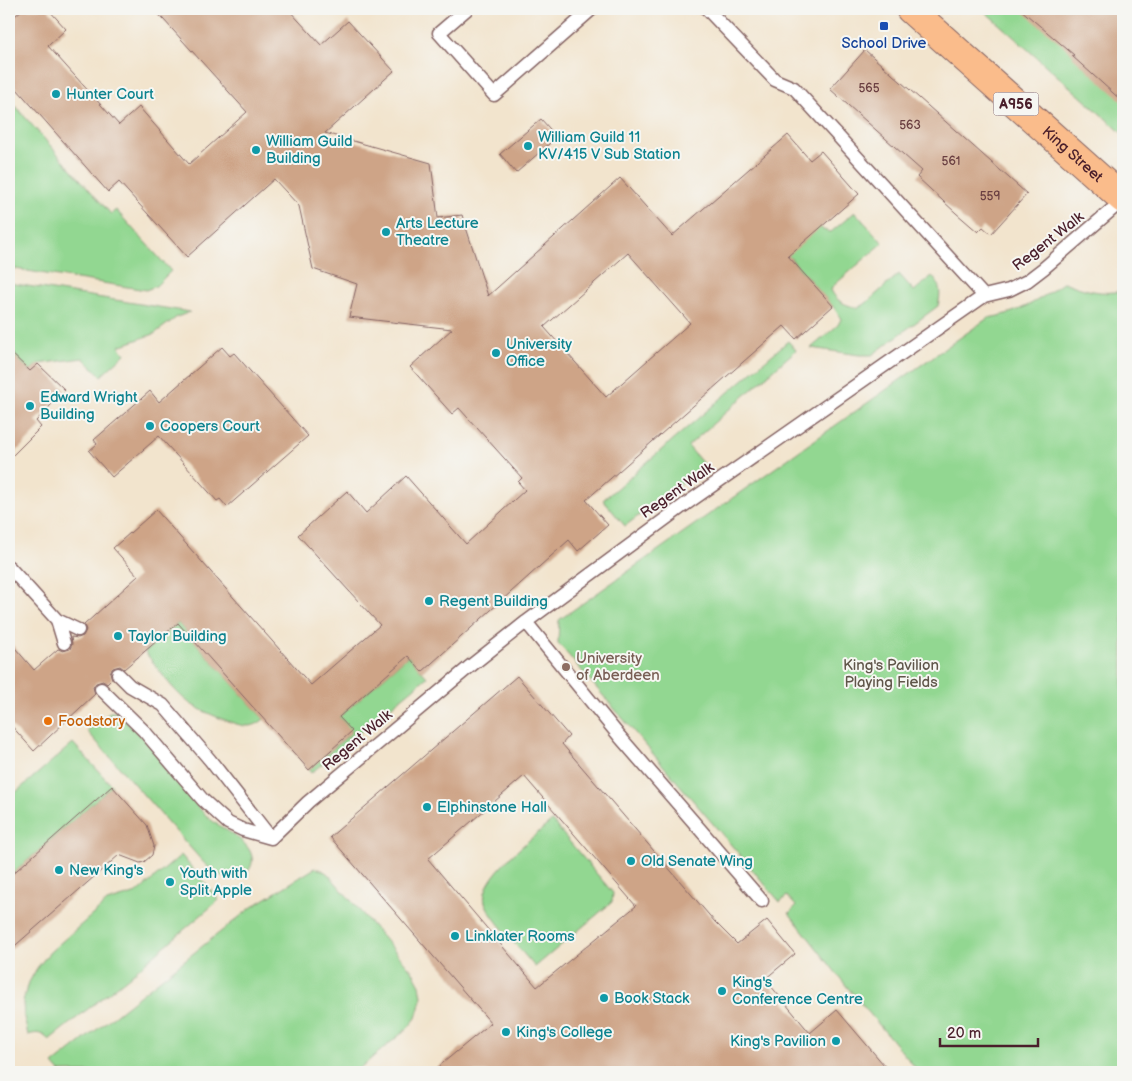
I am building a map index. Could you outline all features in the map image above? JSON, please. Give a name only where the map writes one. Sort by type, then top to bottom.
[{"type":"main road","name":"King Street","points":[[910,9],[1123,199]]},
{"type":"lane","points":[[466,9],[439,32],[494,95],[592,9]]},
{"type":"lane","points":[[707,9],[775,80],[794,88],[984,296]]},
{"type":"lane","name":"Regent Walk","points":[[271,838],[308,802],[460,674],[526,622],[683,506],[984,296],[1009,290],[1044,268],[1123,199]]},
{"type":"lane","points":[[9,567],[57,620],[78,630]]},
{"type":"lane","points":[[57,620],[64,643]]},
{"type":"lane","points":[[526,622],[620,737],[762,901]]},
{"type":"lane","points":[[118,674],[130,686],[164,705],[271,838]]},
{"type":"lane","points":[[101,689],[144,731],[203,800],[228,823],[243,830],[271,838]]},
{"type":"green space","points":[[982,9],[1123,9],[1123,134]]},
{"type":"green space","points":[[9,99],[111,214],[116,210],[171,271],[156,286],[146,290],[9,268]]},
{"type":"green space","points":[[808,212],[823,230],[831,232],[855,212],[883,243],[832,287],[833,294],[839,300],[858,308],[899,274],[914,291],[932,276],[939,290],[938,306],[872,355],[811,348],[838,325],[841,319],[835,309],[780,246]]},
{"type":"green space","name":"King's Pavilion Playing Fields","points":[[1064,282],[1093,291],[1123,291],[1123,1072],[919,1072],[848,988],[789,913],[796,906],[787,896],[780,902],[558,643],[559,620],[988,318],[1010,313],[1028,305]]},
{"type":"green space","points":[[9,283],[190,312],[177,317],[154,334],[119,346],[125,354],[101,376],[83,358],[38,364],[30,371],[9,351]]},
{"type":"green space","points":[[788,341],[796,350],[688,446],[705,466],[625,526],[603,500]]},
{"type":"green space","points":[[178,623],[264,719],[251,726],[233,723],[193,705],[176,691],[145,652]]},
{"type":"green space","points":[[408,656],[427,677],[311,773],[309,770],[352,732],[339,717]]},
{"type":"green space","points":[[110,712],[119,712],[150,745],[202,811],[246,845],[252,857],[252,865],[243,877],[237,879],[225,878],[203,862],[87,731]]},
{"type":"green space","points":[[73,743],[112,786],[9,877],[9,798]]},
{"type":"green space","points":[[552,821],[613,893],[612,902],[535,967],[493,917],[485,902],[485,892],[490,881],[509,858]]},
{"type":"green space","points":[[181,855],[219,900],[132,974],[49,1040],[40,1034],[28,1035],[23,1002],[27,986],[37,968],[50,952],[107,902],[137,893]]},
{"type":"green space","points":[[315,868],[328,874],[413,972],[420,985],[422,997],[416,1018],[408,1028],[355,1072],[60,1072],[53,1064],[252,907]]},
{"type":"building","points":[[23,9],[48,9],[66,29],[48,46],[119,125],[139,107],[189,164],[247,112],[154,9],[288,9],[321,45],[348,21],[394,71],[325,133],[431,163],[438,218],[462,215],[488,296],[620,178],[672,236],[788,135],[810,160],[821,151],[859,194],[788,256],[833,306],[796,339],[784,326],[586,500],[608,525],[578,551],[569,540],[422,672],[408,656],[339,717],[352,731],[309,770],[178,623],[124,669],[120,666],[113,668],[110,672],[112,679],[107,684],[103,681],[96,683],[93,687],[95,694],[34,751],[9,723],[9,641],[34,670],[58,649],[63,651],[70,649],[72,644],[71,637],[78,638],[83,636],[86,630],[84,625],[138,576],[113,548],[156,510],[311,685],[380,625],[298,535],[347,491],[366,513],[406,476],[466,544],[525,490],[518,482],[522,478],[459,408],[452,414],[410,367],[452,329],[349,317],[357,284],[313,269],[299,206],[274,179],[187,257],[119,182],[108,192],[9,80],[9,21]],"holes":[[[628,253],[690,323],[606,397],[544,327]]]},
{"type":"building","points":[[1020,9],[1123,9],[1123,102],[1072,56],[1074,55]]},
{"type":"building","points":[[865,50],[1027,194],[991,234],[983,227],[978,232],[956,213],[917,177],[922,171],[830,89]]},
{"type":"building","name":"William Guild 11 KV/415 V Sub Station","points":[[541,119],[557,137],[516,173],[500,154]]},
{"type":"building","name":"Coopers Court","points":[[222,347],[230,356],[234,353],[308,436],[227,507],[220,499],[217,501],[159,436],[112,477],[89,451],[97,444],[94,440],[150,391],[159,402]]},
{"type":"building","name":"Edward Wright Building","points":[[9,351],[30,371],[38,364],[65,390],[36,421],[41,427],[9,459]]},
{"type":"building","points":[[517,676],[569,736],[562,744],[715,922],[737,944],[767,920],[795,954],[765,979],[810,1033],[837,1010],[890,1072],[432,1072],[491,1023],[330,837]],"holes":[[[524,776],[636,906],[537,987],[428,859]]]},
{"type":"building","name":"New King's","points":[[112,786],[147,825],[154,846],[152,855],[140,863],[119,855],[9,951],[9,877]]},
{"type":"place","name":"School Drive","points":[[884,26]]},
{"type":"place","name":"Hunter Court","points":[[56,94]]},
{"type":"place","name":"William Guild 11 KV/415 V Sub Station","points":[[528,146]]},
{"type":"place","name":"William Guild Building","points":[[256,150]]},
{"type":"place","name":"Arts Lecture Theatre","points":[[386,232]]},
{"type":"place","name":"University Office","points":[[496,353]]},
{"type":"place","name":"Edward Wright Building","points":[[30,406]]},
{"type":"place","name":"Coopers Court","points":[[150,426]]},
{"type":"place","name":"Regent Building","points":[[429,601]]},
{"type":"place","name":"Taylor Building","points":[[118,636]]},
{"type":"place","name":"University of Aberdeen","points":[[566,667]]},
{"type":"place","name":"Foodstory","points":[[48,721]]},
{"type":"place","name":"Elphinstone Hall","points":[[427,807]]},
{"type":"place","name":"Old Senate Wing","points":[[631,861]]},
{"type":"place","name":"New King's","points":[[59,870]]},
{"type":"place","name":"Youth with Split Apple","points":[[170,882]]},
{"type":"place","name":"Linklater Rooms","points":[[455,936]]},
{"type":"place","name":"King's Conference Centre","points":[[722,991]]},
{"type":"place","name":"Book Stack","points":[[604,998]]},
{"type":"place","name":"King's College","points":[[506,1032]]},
{"type":"place","name":"King's Pavilion","points":[[836,1041]]}]
